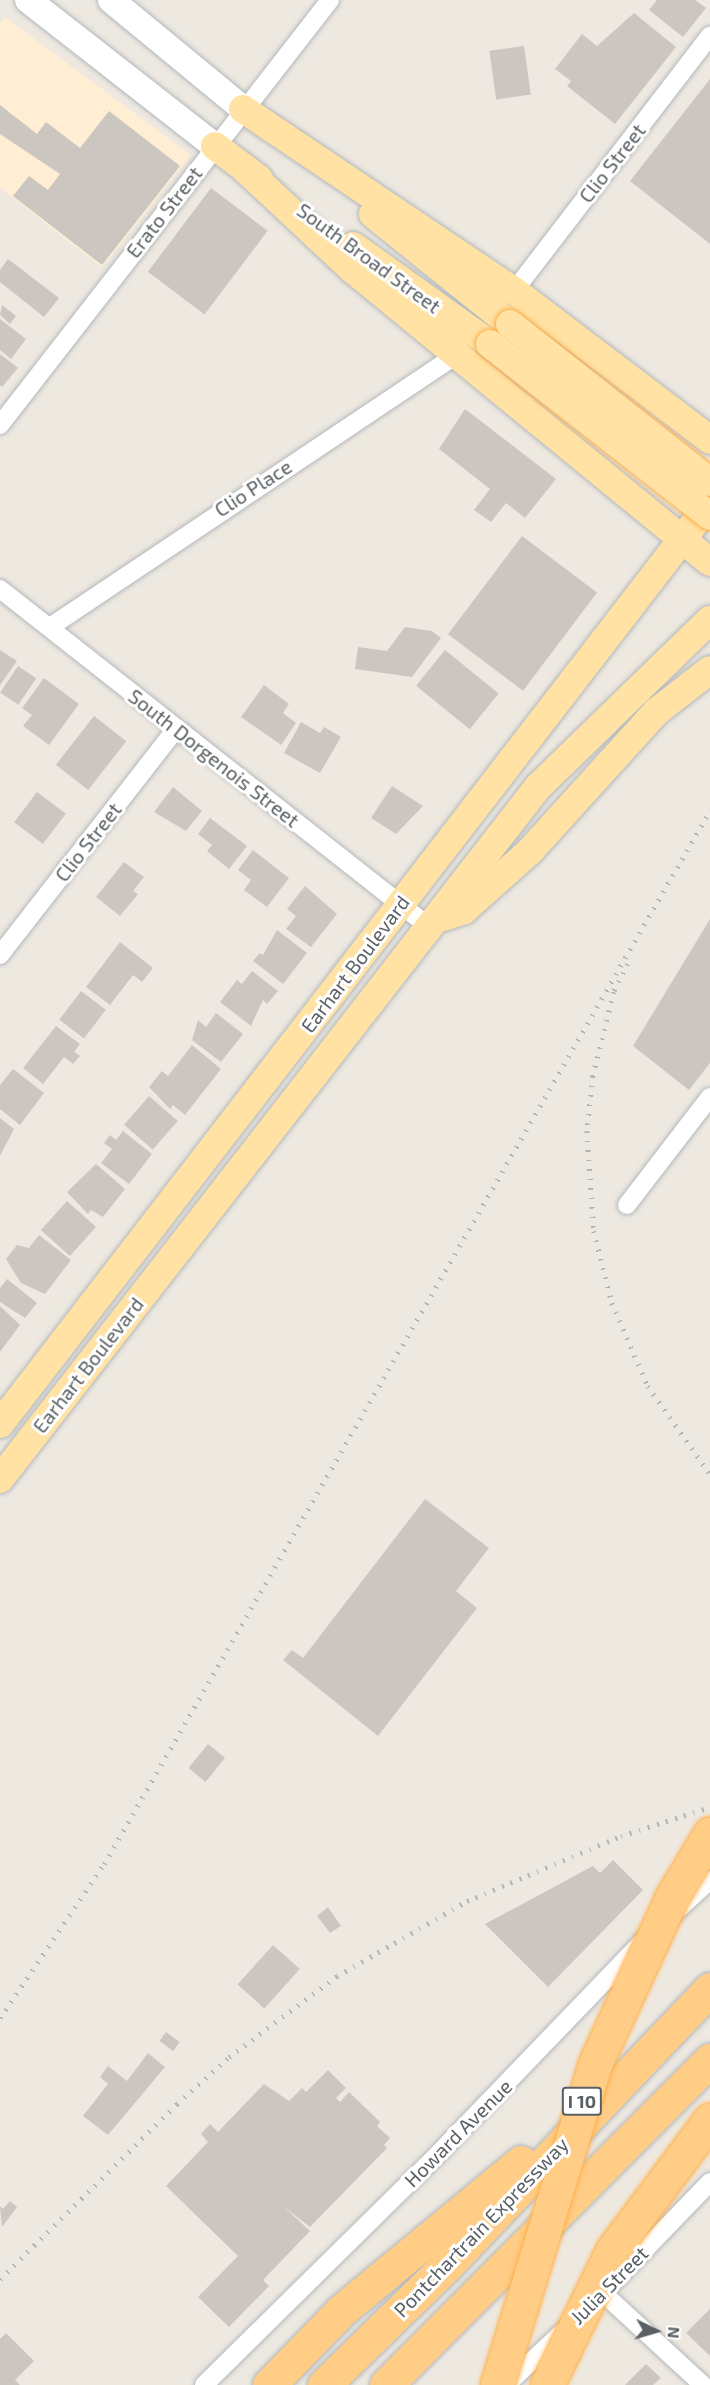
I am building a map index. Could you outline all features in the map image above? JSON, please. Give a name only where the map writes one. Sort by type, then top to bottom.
[{"type":"highway","name":"I 10","points":[[496,2385],[595,2064],[672,1897],[710,1834]]},
{"type":"highway","name":"Pontchartrain Expressway","points":[[324,2385],[447,2265],[710,1989]]},
{"type":"highway","points":[[386,2385],[710,2060]]},
{"type":"highway","points":[[269,2385],[342,2310],[629,2073]]},
{"type":"highway","points":[[547,2385],[612,2251],[710,2121]]},
{"type":"highway","points":[[404,2385],[448,2325]]},
{"type":"main road","name":"South Broad Street","points":[[28,0],[243,167],[490,344],[710,516]]},
{"type":"main road","name":"South Broad Street","points":[[111,0],[510,324],[710,482]]},
{"type":"main road","points":[[243,109],[514,291],[710,440]]},
{"type":"main road","points":[[243,167],[352,268],[459,353],[710,562]]},
{"type":"main road","name":"Earhart Boulevard","points":[[2,1416],[202,1165],[710,503]]},
{"type":"main road","name":"Earhart Boulevard","points":[[0,1479],[538,787],[710,620]]},
{"type":"main road","points":[[431,923],[464,910],[530,851],[656,712],[710,670]]},
{"type":"main road","points":[[202,1165],[227,1186]]},
{"type":"street","name":"Erato Street","points":[[0,424],[330,0]]},
{"type":"street","name":"Clio Street","points":[[514,291],[710,36]]},
{"type":"street","name":"Clio Place","points":[[50,627],[459,353]]},
{"type":"street","points":[[601,472],[655,399]]},
{"type":"street","name":"South Dorgenois Street","points":[[0,589],[401,904],[431,923]]},
{"type":"street","name":"Clio Street","points":[[0,955],[176,729]]},
{"type":"street","points":[[627,1205],[710,1097]]},
{"type":"street","points":[[2,1416],[34,1436]]},
{"type":"street","name":"Howard Avenue","points":[[204,2385],[440,2152],[619,1963],[710,1880]]},
{"type":"street","name":"Julia Street","points":[[506,2385],[603,2293],[710,2182]]},
{"type":"street","points":[[603,2293],[703,2385]]},
{"type":"shaded area","points":[[5,17],[191,155],[102,267],[0,188],[0,23]]},
{"type":"building","points":[[657,0],[695,0],[706,8],[683,37],[649,10]]},
{"type":"building","points":[[634,13],[676,47],[615,124],[567,86],[571,81],[555,69],[582,34],[597,46]]},
{"type":"building","points":[[524,46],[531,95],[496,99],[489,51]]},
{"type":"building","points":[[710,79],[710,244],[630,181]]},
{"type":"building","points":[[0,105],[37,134],[46,122],[80,148],[109,111],[180,166],[102,265],[13,196],[29,176],[48,190],[60,174],[0,134]]},
{"type":"building","points":[[211,188],[268,231],[205,315],[148,272]]},
{"type":"building","points":[[8,259],[59,298],[44,317],[0,282],[0,270]]},
{"type":"building","points":[[2,305],[16,316],[10,324],[0,315]]},
{"type":"building","points":[[0,319],[26,339],[11,359],[0,350]]},
{"type":"building","points":[[0,354],[18,368],[2,387],[0,385]]},
{"type":"building","points":[[465,409],[556,479],[525,518],[506,503],[491,522],[474,510],[490,489],[439,449]]},
{"type":"building","points":[[522,536],[597,593],[523,691],[448,634]]},
{"type":"building","points":[[405,627],[432,631],[441,638],[412,677],[355,669],[358,647],[387,651]]},
{"type":"building","points":[[0,650],[17,661],[0,685]]},
{"type":"building","points":[[445,650],[499,693],[470,729],[416,686]]},
{"type":"building","points":[[18,666],[36,678],[18,705],[0,693]]},
{"type":"building","points":[[44,678],[79,704],[49,745],[23,726],[32,715],[22,708]]},
{"type":"building","points":[[264,685],[289,704],[283,713],[296,723],[281,745],[241,717]]},
{"type":"building","points":[[94,716],[126,741],[88,790],[56,765]]},
{"type":"building","points":[[301,722],[320,733],[324,727],[341,737],[320,773],[284,753]]},
{"type":"building","points":[[392,786],[423,806],[396,834],[371,818]]},
{"type":"building","points":[[173,787],[202,811],[186,831],[154,812]]},
{"type":"building","points":[[37,792],[66,814],[43,844],[14,822]]},
{"type":"building","points":[[210,818],[247,846],[229,869],[207,851],[212,845],[198,834]]},
{"type":"building","points":[[253,850],[289,878],[267,907],[244,890],[251,880],[238,870]]},
{"type":"building","points":[[124,862],[144,877],[133,891],[138,894],[120,916],[96,897]]},
{"type":"building","points":[[305,886],[337,914],[311,947],[286,929],[296,916],[287,909]]},
{"type":"building","points":[[710,919],[710,1063],[689,1090],[633,1046]]},
{"type":"building","points":[[277,930],[307,953],[283,984],[253,961],[260,953],[263,955]]},
{"type":"building","points":[[120,942],[153,968],[142,982],[133,975],[110,1005],[86,987]]},
{"type":"building","points":[[252,971],[278,991],[267,1004],[263,1000],[251,1026],[220,1002],[237,980],[242,984]]},
{"type":"building","points":[[81,991],[106,1010],[84,1038],[59,1020]]},
{"type":"building","points":[[216,1013],[243,1034],[221,1062],[192,1040],[198,1020],[206,1027]]},
{"type":"building","points":[[56,1026],[80,1044],[74,1052],[80,1056],[73,1064],[64,1057],[43,1084],[23,1068]]},
{"type":"building","points":[[192,1045],[221,1069],[185,1115],[173,1105],[170,1109],[149,1087],[162,1071],[168,1076]]},
{"type":"building","points":[[13,1069],[44,1093],[20,1125],[0,1109],[0,1085]]},
{"type":"building","points":[[149,1096],[178,1121],[153,1150],[124,1125]]},
{"type":"building","points":[[0,1118],[14,1129],[0,1156]]},
{"type":"building","points":[[123,1131],[152,1154],[129,1184],[101,1163],[112,1149],[104,1143],[110,1135],[116,1140]]},
{"type":"building","points":[[96,1164],[125,1189],[103,1217],[91,1210],[88,1214],[67,1192]]},
{"type":"building","points":[[67,1201],[96,1227],[70,1256],[41,1230]]},
{"type":"building","points":[[39,1235],[71,1260],[45,1294],[21,1283],[6,1259],[17,1245],[29,1248]]},
{"type":"building","points":[[7,1279],[37,1303],[25,1318],[0,1302],[0,1288]]},
{"type":"building","points":[[0,1306],[20,1325],[0,1352]]},
{"type":"building","points":[[425,1499],[489,1548],[456,1591],[477,1608],[378,1736],[283,1660],[292,1650],[303,1658]]},
{"type":"building","points":[[208,1744],[225,1758],[206,1782],[188,1768]]},
{"type":"building","points":[[613,1860],[643,1890],[548,1987],[485,1924],[593,1866],[600,1873]]},
{"type":"building","points":[[328,1907],[341,1926],[330,1933],[317,1916]]},
{"type":"building","points":[[273,1945],[300,1969],[264,2008],[238,1984]]},
{"type":"building","points":[[166,2032],[180,2042],[173,2051],[160,2041]]},
{"type":"building","points":[[148,2053],[165,2067],[108,2135],[83,2116],[108,2084],[100,2077],[108,2066],[127,2081]]},
{"type":"building","points":[[328,2070],[346,2088],[336,2098],[340,2102],[349,2092],[380,2122],[377,2126],[390,2138],[384,2145],[387,2148],[310,2227],[283,2206],[310,2231],[263,2280],[269,2286],[229,2327],[198,2297],[238,2256],[166,2186],[208,2142],[201,2134],[210,2124],[218,2132],[264,2084],[289,2101],[302,2088],[306,2092]]},
{"type":"building","points":[[10,2201],[17,2207],[2,2227],[0,2206],[3,2209]]},
{"type":"building","points":[[710,2309],[710,2356],[686,2333]]},
{"type":"building","points":[[6,2333],[34,2361],[15,2380],[20,2385],[0,2385],[0,2339]]},
{"type":"building","points":[[646,2364],[661,2378],[653,2385],[625,2385]]},
{"type":"railway","points":[[0,2018],[104,1864],[710,810]]},
{"type":"railway","points":[[628,964],[614,992],[593,1076],[587,1131],[594,1231],[612,1303],[648,1386],[710,1474]]},
{"type":"railway","points":[[0,2279],[177,2104],[229,2057],[337,1976],[467,1901],[621,1836],[710,1807]]}]
